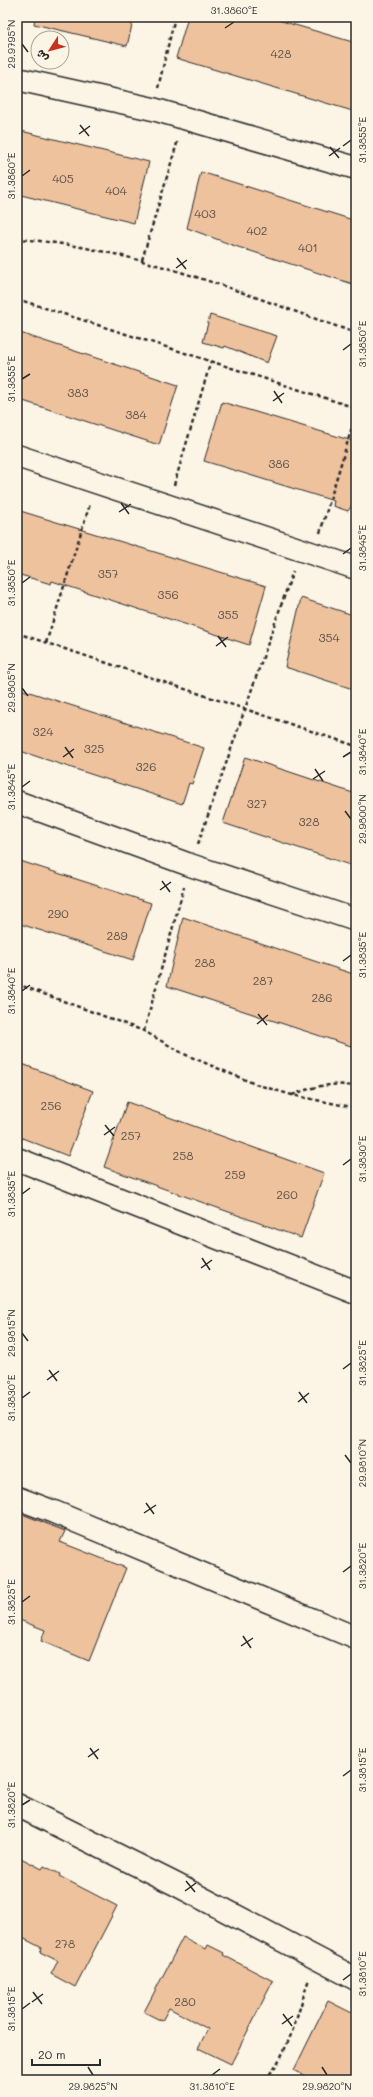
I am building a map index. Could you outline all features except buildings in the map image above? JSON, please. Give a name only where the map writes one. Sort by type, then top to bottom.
[{"type":"street","points":[[17,79],[184,117],[356,168]]},
{"type":"street","points":[[17,456],[356,568]]},
{"type":"street","points":[[17,802],[190,865],[356,920]]},
{"type":"street","points":[[17,1159],[356,1292]]},
{"type":"street","points":[[17,1498],[356,1638]]},
{"type":"street","points":[[17,1805],[175,1884],[356,1979]]},
{"type":"path","points":[[153,109],[175,17]]},
{"type":"path","points":[[142,260],[184,117]]},
{"type":"path","points":[[17,239],[102,251],[142,260],[356,333]]},
{"type":"path","points":[[17,299],[356,408]]},
{"type":"path","points":[[168,506],[210,361]]},
{"type":"path","points":[[144,1031],[190,865],[244,709],[307,552],[356,414]]},
{"type":"path","points":[[46,643],[97,483]]},
{"type":"path","points":[[17,633],[356,746]]},
{"type":"path","points":[[17,984],[144,1031],[184,1054],[219,1070],[292,1095],[356,1108]]},
{"type":"path","points":[[292,1095],[311,1088],[332,1084],[354,1086],[356,1074]]},
{"type":"path","points":[[265,2080],[277,2065],[288,2044],[315,1958]]}]
